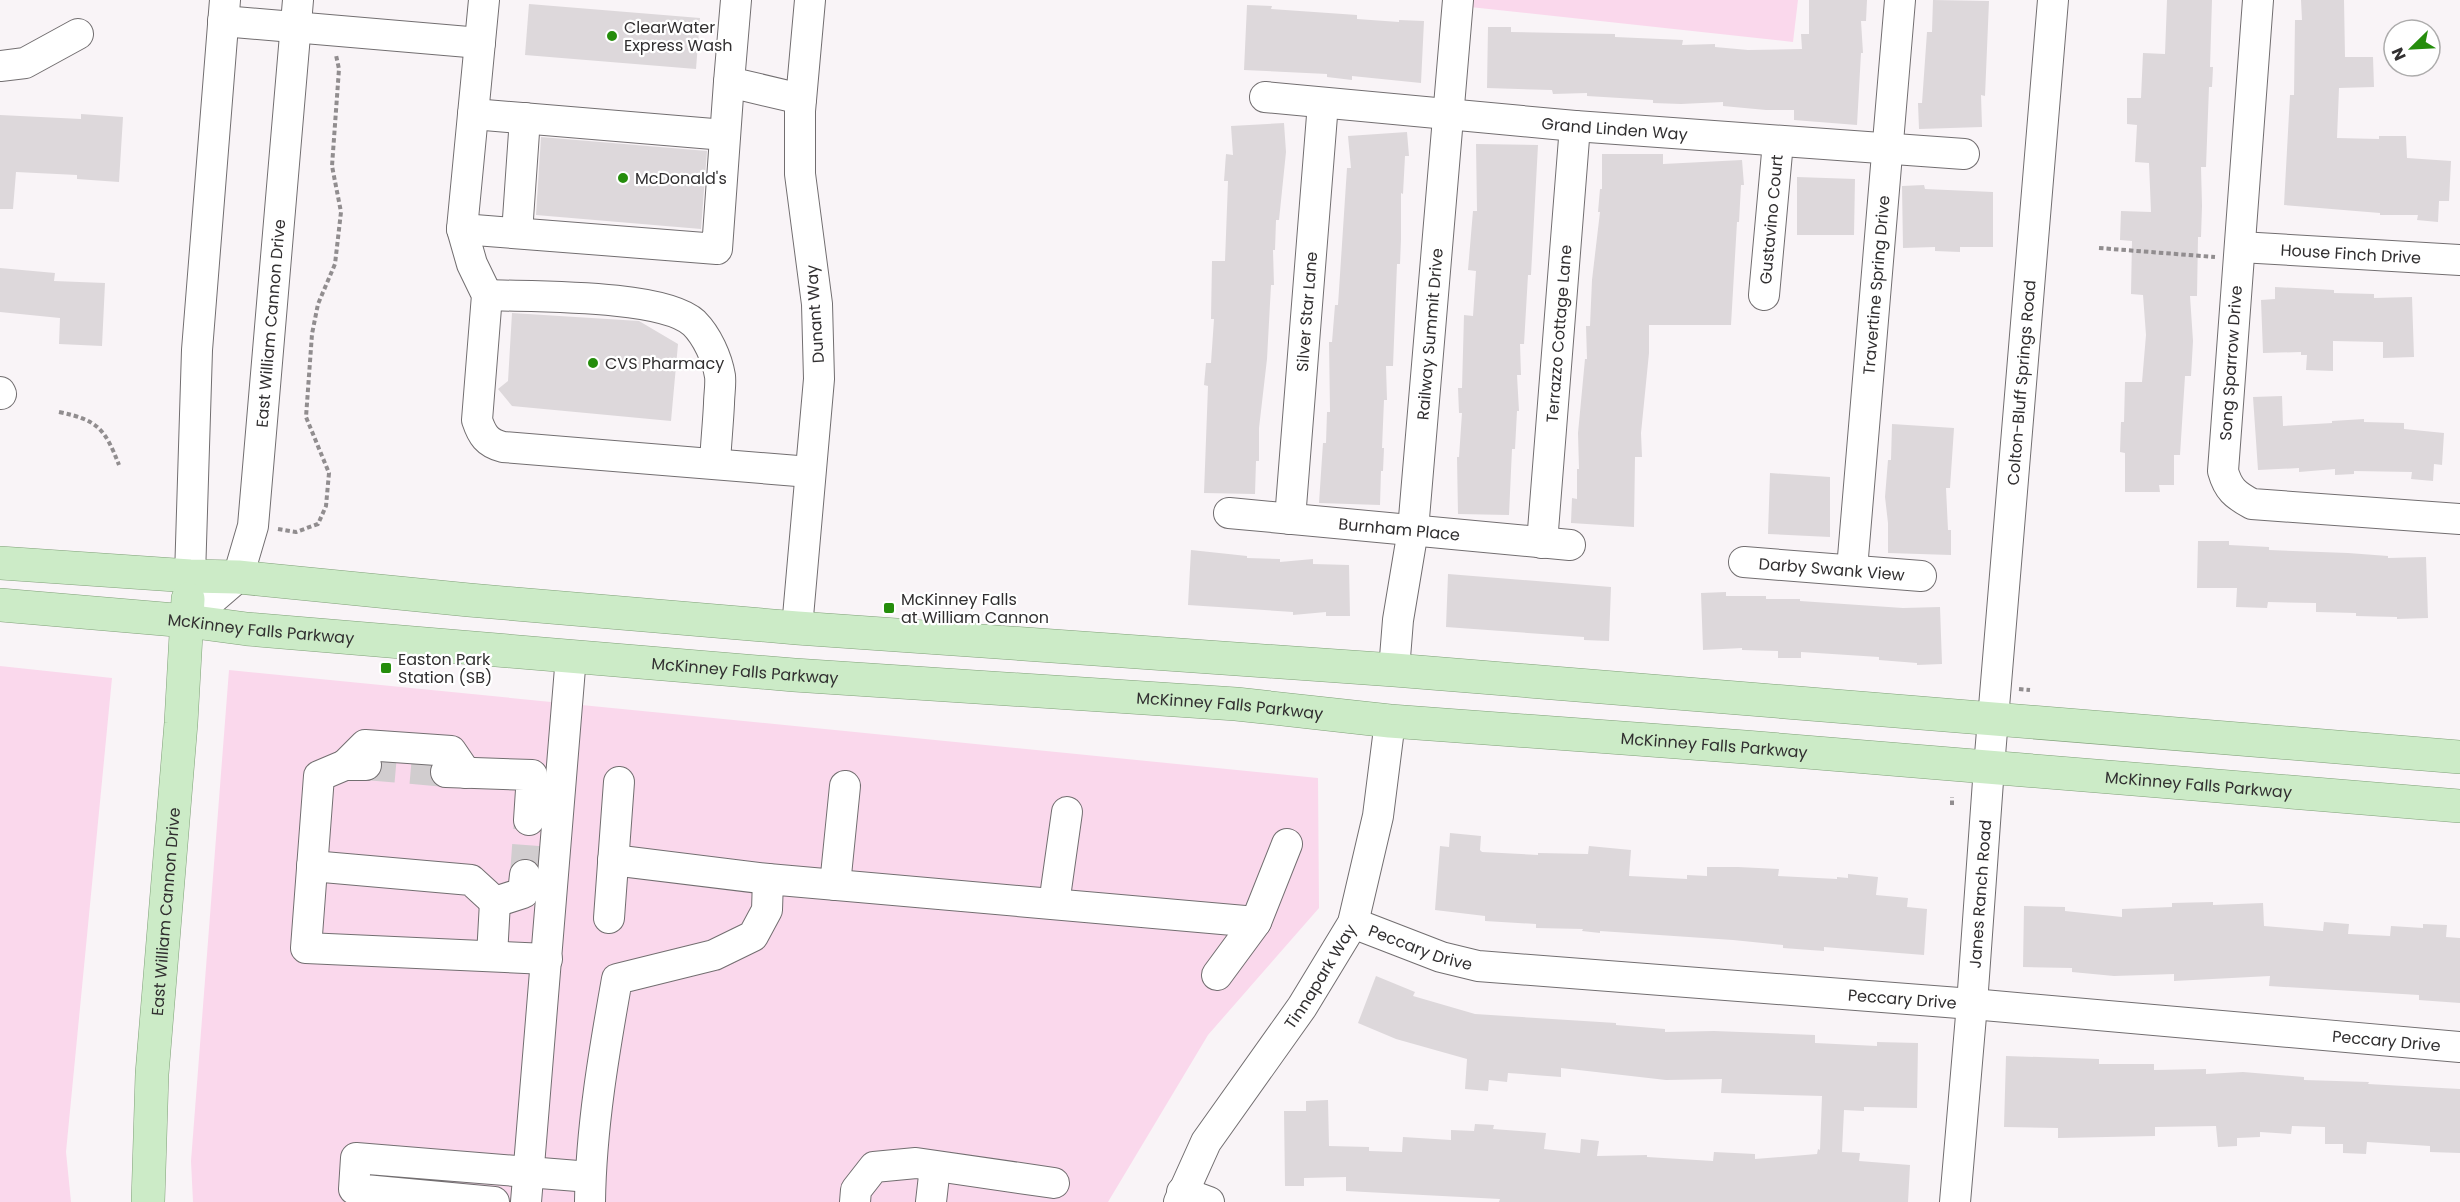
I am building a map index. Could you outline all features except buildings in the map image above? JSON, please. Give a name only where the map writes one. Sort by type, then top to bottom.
[{"type":"main road","points":[[0,563],[190,576],[238,577],[469,600],[797,628],[1394,670],[1993,717],[2460,757]]},
{"type":"main road","name":"East William Cannon Drive","points":[[148,1202],[147,1162],[152,1074],[190,576]]},
{"type":"main road","name":"McKinney Falls Parkway","points":[[0,605],[187,621],[247,629],[794,675],[1236,704],[1390,721],[2460,806]]},
{"type":"main road","points":[[1390,721],[1394,670]]},
{"type":"street","points":[[484,0],[462,229],[472,264],[487,295],[477,420],[485,438],[493,444],[810,472]]},
{"type":"street","points":[[462,229],[717,249],[736,0]]},
{"type":"street","name":"Dunant Way","points":[[797,628],[819,380],[817,304],[800,174],[801,99],[810,0]]},
{"type":"street","name":"Railway Summit Drive","points":[[1394,670],[1398,620],[1413,530],[1458,0]]},
{"type":"street","name":"Travertine Spring Drive","points":[[1851,569],[1900,0]]},
{"type":"street","name":"Colton-Bluff Springs Road","points":[[1989,767],[2053,0]]},
{"type":"street","name":"Song Sparrow Drive","points":[[2258,0],[2231,252],[2223,471],[2227,483],[2235,495],[2252,504],[2460,519]]},
{"type":"street","points":[[224,11],[297,14],[338,31],[480,43]]},
{"type":"street","name":"East William Cannon Drive","points":[[190,576],[196,350],[224,11]]},
{"type":"street","name":"East William Cannon Drive","points":[[238,577],[254,523],[297,14]]},
{"type":"street","points":[[0,66],[25,63],[78,34]]},
{"type":"street","points":[[729,82],[801,99]]},
{"type":"street","name":"Grand Linden Way","points":[[1265,97],[1575,126],[1964,154]]},
{"type":"street","name":"Silver Star Lane","points":[[1290,519],[1323,103]]},
{"type":"street","points":[[473,114],[725,135]]},
{"type":"street","points":[[516,233],[525,118]]},
{"type":"street","name":"Terrazzo Cottage Lane","points":[[1556,544],[1575,126]]},
{"type":"street","name":"Gustavino Court","points":[[1764,295],[1778,142]]},
{"type":"street","name":"House Finch Drive","points":[[2231,252],[2460,260]]},
{"type":"street","points":[[487,295],[629,302],[659,307],[693,322],[715,358],[720,378],[715,463]]},
{"type":"street","name":"Burnham Place","points":[[1229,513],[1556,544]]},
{"type":"street","name":"Darby Swank View","points":[[1744,562],[1920,576]]},
{"type":"street","points":[[187,621],[238,577]]},
{"type":"street","points":[[525,1202],[571,656]]},
{"type":"street","name":"Tinnapark Way","points":[[1180,1197],[1206,1142],[1302,1007],[1353,923],[1378,816],[1390,721]]},
{"type":"street","points":[[529,820],[531,775],[456,772],[451,751],[365,745],[355,765],[319,776],[306,948],[547,959]]},
{"type":"street","name":"Janes Ranch Road","points":[[1954,1202],[1972,1004],[1989,767]]},
{"type":"street","points":[[609,918],[619,782]]},
{"type":"street","points":[[835,885],[845,786]]},
{"type":"street","points":[[1054,904],[1067,812]]},
{"type":"street","points":[[1217,975],[1256,922],[1287,844]]},
{"type":"street","points":[[613,860],[768,879],[1256,922]]},
{"type":"street","points":[[312,867],[471,880],[495,902]]},
{"type":"street","points":[[495,902],[524,893],[525,875]]},
{"type":"street","points":[[494,1202],[354,1188],[356,1158],[529,1172],[590,1189],[600,1085],[618,979],[714,955],[753,936],[767,910],[768,879]]},
{"type":"street","points":[[492,956],[495,902]]},
{"type":"street","name":"Peccary Drive","points":[[1353,923],[1441,957],[1478,966],[1972,1004],[2460,1047]]},
{"type":"street","points":[[855,1202],[856,1190],[874,1167],[916,1163],[1054,1183]]},
{"type":"street","points":[[931,1202],[935,1167]]},
{"type":"street","points":[[1180,1197],[1209,1202]]},
{"type":"path","points":[[278,529],[297,532],[318,524],[326,506],[329,473],[306,417],[312,334],[318,304],[335,264],[340,212],[339,194],[332,166],[339,69],[336,56],[338,31]]},
{"type":"path","points":[[2099,248],[2231,252]]},
{"type":"path","points":[[59,412],[78,416],[94,423],[104,431],[119,465]]},
{"type":"path","points":[[1952,797],[1952,805]]},
{"type":"shaded area","points":[[1470,0],[1798,0],[1793,42],[1470,7]]},
{"type":"shaded area","points":[[0,666],[112,678],[66,1152],[71,1202],[0,1202]]},
{"type":"shaded area","points":[[229,670],[1318,778],[1319,908],[1208,1035],[1108,1202],[193,1202],[191,1161]]},
{"type":"tunnel","points":[[366,765],[446,772]]},
{"type":"tunnel","points":[[525,875],[529,820]]},
{"type":"place","name":"ClearWater Express Wash","points":[[612,36]]},
{"type":"place","name":"McDonald's","points":[[623,178]]},
{"type":"place","name":"CVS Pharmacy","points":[[593,363]]},
{"type":"place","name":"McKinney Falls at William Cannon","points":[[889,608]]},
{"type":"place","name":"Easton Park Station (SB)","points":[[386,668]]}]
